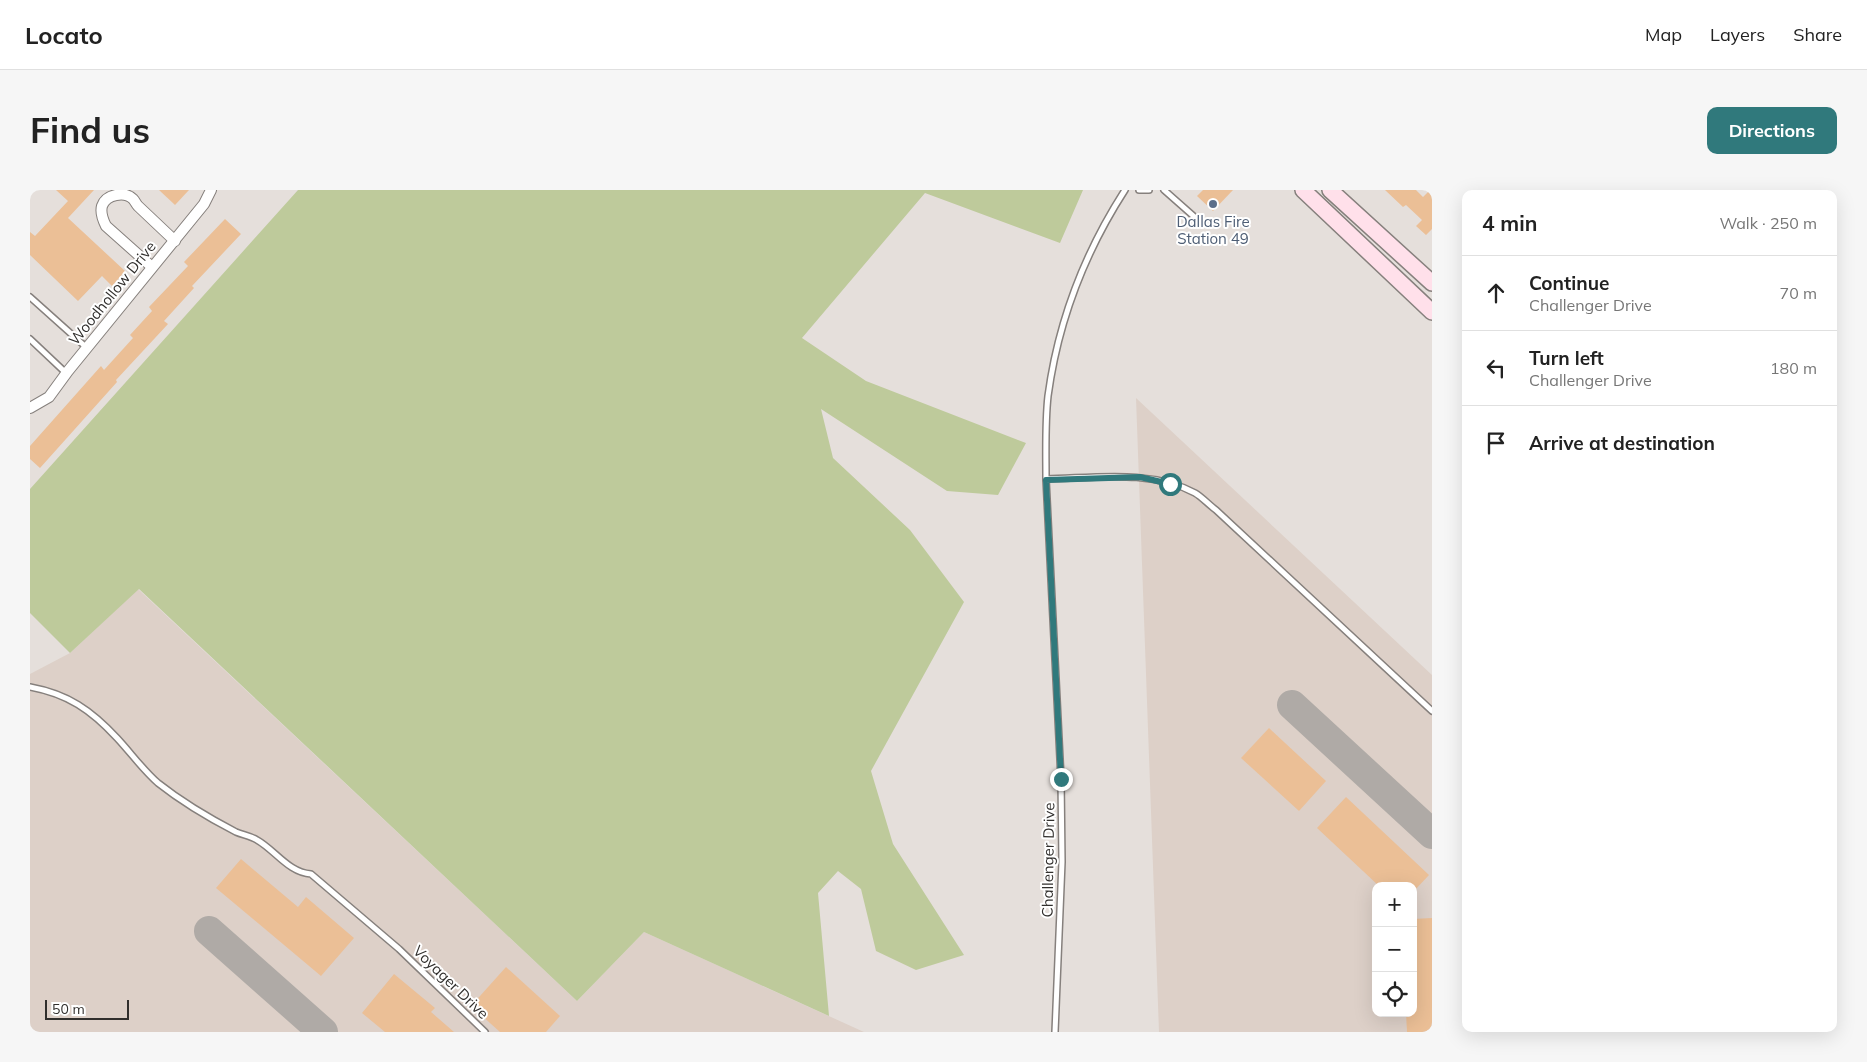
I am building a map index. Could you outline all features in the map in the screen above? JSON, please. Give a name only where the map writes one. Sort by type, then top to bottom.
[{"type":"main road","points":[[1302,190],[1432,312]]},
{"type":"main road","points":[[1330,190],[1432,283]]},
{"type":"street","name":"Woodhollow Drive","points":[[30,408],[49,397],[66,373],[204,204],[211,190]]},
{"type":"street","points":[[152,267],[106,226],[102,217],[102,206],[108,198],[124,194],[133,199],[175,241]]},
{"type":"lane","name":"Challenger Drive","points":[[1055,1032],[1062,862],[1061,779],[1046,480],[1048,397],[1069,304],[1094,244],[1125,190]]},
{"type":"lane","points":[[1139,190],[1149,190]]},
{"type":"lane","points":[[1164,190],[1198,220]]},
{"type":"lane","points":[[30,296],[87,348]]},
{"type":"lane","points":[[30,339],[66,373]]},
{"type":"lane","points":[[1046,480],[1140,477],[1170,484],[1196,494],[1216,510],[1432,711]]},
{"type":"lane","name":"Voyager Drive","points":[[30,687],[64,697],[80,705],[96,717],[158,782],[194,809],[238,833],[258,840],[301,874],[311,874],[399,949],[485,1032]]},
{"type":"shaded area","points":[[1136,398],[1432,675],[1432,1032],[1159,1032]]},
{"type":"shaded area","points":[[138,589],[577,1001],[644,932],[864,1032],[30,1032],[30,674],[70,653]]},
{"type":"green space","points":[[298,190],[1083,190],[1060,243],[925,193],[802,338],[866,381],[1026,443],[998,495],[947,491],[821,409],[833,458],[910,530],[964,602],[871,771],[893,844],[964,955],[916,970],[876,951],[861,889],[838,871],[818,893],[829,1016],[644,932],[577,1001],[139,589],[70,653],[30,613],[30,489]]},
{"type":"building","points":[[56,190],[94,190],[68,218],[125,271],[112,286],[102,276],[78,301],[30,255],[30,232],[35,236],[68,201]]},
{"type":"building","points":[[159,190],[189,190],[175,205]]},
{"type":"building","name":"Dallas Fire Station 49","points":[[1203,190],[1233,190],[1213,211],[1197,196]]},
{"type":"building","points":[[1385,190],[1416,190],[1423,197],[1432,190],[1432,229],[1426,235],[1416,226],[1422,220],[1406,205],[1403,207]]},
{"type":"building","points":[[225,219],[241,234],[192,286],[194,288],[164,321],[168,324],[116,380],[117,382],[40,468],[30,459],[30,446],[101,366],[104,370],[133,338],[130,335],[152,311],[149,307],[188,266],[184,262]]},
{"type":"building","points":[[1269,728],[1326,781],[1299,811],[1241,758]]},
{"type":"building","points":[[1346,797],[1429,875],[1417,888],[1417,882],[1375,882],[1317,828]]},
{"type":"building","points":[[241,859],[298,907],[306,897],[354,938],[321,976],[216,888]]},
{"type":"building","points":[[1432,918],[1432,1032],[1407,1032],[1406,1017],[1417,1017],[1417,919]]},
{"type":"building","points":[[506,967],[560,1016],[546,1032],[500,1032],[471,1006]]},
{"type":"building","points":[[394,974],[435,1008],[431,1012],[454,1032],[385,1032],[362,1013]]},
{"type":"taxiway","points":[[1292,705],[1432,834]]},
{"type":"taxiway","points":[[209,931],[323,1032]]},
{"type":"place","name":"Dallas Fire Station 49","points":[[1213,204]]},
{"type":"route","points":[[1061,779],[1046,480],[1140,477],[1170,484]]}]
